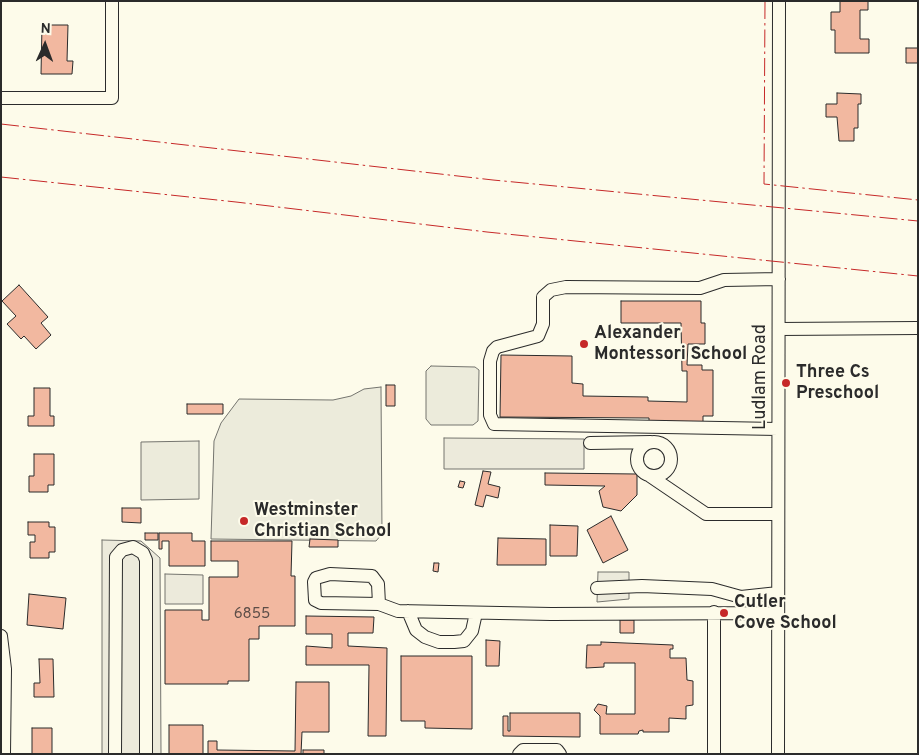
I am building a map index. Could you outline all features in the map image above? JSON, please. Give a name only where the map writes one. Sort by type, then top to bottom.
[{"type":"street","points":[[1,98],[112,98],[112,1]]},
{"type":"street","name":"Ludlam Road","points":[[778,754],[779,1]]},
{"type":"street","points":[[778,428],[494,424],[490,415],[490,361],[492,351],[497,347],[538,336],[543,324],[543,297],[550,290],[566,287],[700,288],[724,280],[779,279]]},
{"type":"street","points":[[779,329],[918,328]]},
{"type":"street","points":[[590,444],[651,442],[666,447],[671,462],[671,488]]},
{"type":"street","points":[[636,458],[641,448],[651,442]]},
{"type":"street","points":[[620,443],[629,447],[640,469],[671,488],[706,514],[778,514]]},
{"type":"street","points":[[650,476],[661,474],[669,467],[671,462]]},
{"type":"street","points":[[115,754],[116,557],[122,550],[133,547],[143,553],[146,560],[146,754]]},
{"type":"street","points":[[379,604],[378,584],[372,576],[330,574],[316,578],[314,582],[315,600],[321,603],[379,604],[398,611],[778,613]]},
{"type":"street","points":[[598,588],[642,586],[712,589],[742,597],[778,593]]},
{"type":"street","points":[[408,611],[416,630],[424,637],[439,642],[464,641],[472,631],[476,612]]},
{"type":"street","points":[[714,612],[714,754]]},
{"type":"street","points":[[1,636],[5,669],[4,754]]},
{"type":"street","points":[[519,754],[523,750],[556,750],[560,754]]},
{"type":"shaded area","points":[[431,366],[475,367],[479,370],[478,421],[473,425],[431,425],[426,419],[426,371]]},
{"type":"shaded area","points":[[381,387],[382,534],[376,541],[211,539],[214,441],[221,423],[239,399],[333,400],[351,396],[364,389]]},
{"type":"shaded area","points":[[444,438],[584,439],[584,469],[444,469]]},
{"type":"shaded area","points":[[199,441],[199,499],[141,500],[141,442]]},
{"type":"shaded area","points":[[102,540],[141,541],[160,558],[161,754],[102,754]]},
{"type":"shaded area","points":[[598,572],[629,572],[629,599],[597,602]]},
{"type":"shaded area","points":[[165,574],[203,575],[203,604],[165,604]]},
{"type":"building","points":[[840,1],[868,1],[868,10],[860,10],[860,39],[869,39],[869,53],[835,53],[835,30],[831,30],[831,12],[840,12]]},
{"type":"building","points":[[42,25],[68,25],[67,61],[73,61],[72,74],[41,74]]},
{"type":"building","points":[[906,48],[918,48],[918,63],[906,63]]},
{"type":"building","points":[[837,93],[861,94],[861,104],[858,104],[858,128],[854,128],[854,141],[839,141],[837,117],[826,117],[826,104],[837,104]]},
{"type":"building","points":[[19,285],[48,317],[41,323],[51,335],[36,349],[24,336],[21,339],[7,324],[16,316],[2,301]]},
{"type":"building","points":[[621,301],[701,301],[701,323],[705,323],[705,344],[688,344],[687,365],[702,365],[702,370],[713,370],[713,416],[703,416],[703,422],[649,421],[649,418],[500,417],[501,355],[572,356],[572,383],[583,384],[583,396],[648,397],[648,401],[687,402],[687,371],[682,371],[681,323],[621,323]]},
{"type":"building","points":[[386,385],[395,385],[395,406],[386,406]]},
{"type":"building","points":[[34,388],[50,388],[50,416],[54,416],[54,426],[28,426],[28,416],[34,416]]},
{"type":"building","points":[[187,404],[223,404],[223,414],[187,414]]},
{"type":"building","points":[[34,454],[54,454],[54,485],[48,485],[48,492],[29,492],[29,476],[34,476]]},
{"type":"building","points":[[483,471],[491,472],[488,484],[500,487],[498,498],[486,495],[483,507],[475,505]]},
{"type":"building","points":[[545,473],[637,474],[637,495],[621,511],[603,507],[599,491],[605,486],[545,485]]},
{"type":"building","points":[[460,481],[465,482],[463,488],[458,487]]},
{"type":"building","points":[[122,508],[141,508],[141,523],[122,522]]},
{"type":"building","points":[[611,516],[628,550],[603,563],[587,530]]},
{"type":"building","points":[[28,522],[49,522],[49,527],[55,527],[55,552],[49,552],[49,558],[30,558],[30,542],[35,542],[35,535],[28,535]]},
{"type":"building","points":[[550,525],[578,526],[577,556],[550,556]]},
{"type":"building","points":[[145,533],[158,533],[158,540],[145,540]]},
{"type":"building","points":[[159,533],[192,533],[192,541],[205,541],[205,566],[169,566],[169,541],[162,541],[162,549],[159,549]]},
{"type":"building","points":[[498,538],[546,539],[546,565],[497,565]]},
{"type":"building","points":[[310,539],[338,540],[338,547],[309,547]]},
{"type":"building","points":[[211,541],[292,541],[291,576],[295,576],[295,626],[259,626],[259,639],[249,639],[249,681],[228,681],[228,684],[165,684],[165,610],[202,610],[202,620],[209,620],[209,577],[238,577],[238,561],[211,561]]},
{"type":"building","points":[[434,563],[439,563],[438,572],[433,571]]},
{"type":"building","points":[[29,594],[66,598],[63,629],[27,625]]},
{"type":"building","points":[[306,616],[374,617],[373,633],[348,633],[348,646],[387,648],[386,736],[368,736],[369,665],[306,665],[306,646],[332,648],[332,634],[306,634]]},
{"type":"building","points":[[620,620],[634,620],[634,633],[620,633]]},
{"type":"building","points":[[486,640],[500,641],[499,666],[486,666]]},
{"type":"building","points":[[601,642],[673,645],[673,649],[670,649],[670,658],[686,658],[687,680],[693,681],[693,705],[686,706],[686,719],[669,718],[669,732],[643,732],[643,730],[639,731],[638,734],[600,734],[600,716],[594,710],[598,704],[607,706],[606,714],[635,714],[635,663],[604,663],[604,667],[586,668],[587,645],[601,645]]},
{"type":"building","points":[[401,656],[472,656],[472,729],[425,728],[425,721],[401,721]]},
{"type":"building","points":[[39,659],[53,659],[54,697],[34,697],[34,683],[40,683]]},
{"type":"building","points":[[296,682],[329,682],[329,732],[302,732],[301,754],[208,754],[208,741],[217,741],[217,750],[295,751]]},
{"type":"building","points":[[510,713],[580,713],[580,737],[503,736],[503,716],[508,716],[508,731],[510,731]]},
{"type":"building","points":[[169,725],[203,725],[203,754],[169,754]]},
{"type":"building","points":[[32,728],[52,728],[52,754],[32,754]]},
{"type":"building","points":[[303,750],[324,750],[324,754],[303,754]]},
{"type":"power","points":[[765,1],[764,184],[918,200]]},
{"type":"power","points":[[1,124],[493,180],[918,221]]},
{"type":"power","points":[[1,177],[236,202],[487,232],[918,276]]},
{"type":"place","name":"Alexander Montessori School","points":[[584,344]]},
{"type":"place","name":"Three Cs Preschool","points":[[786,383]]},
{"type":"place","name":"Westminster Christian School","points":[[244,521]]},
{"type":"place","name":"Cutler Cove School","points":[[724,613]]}]
